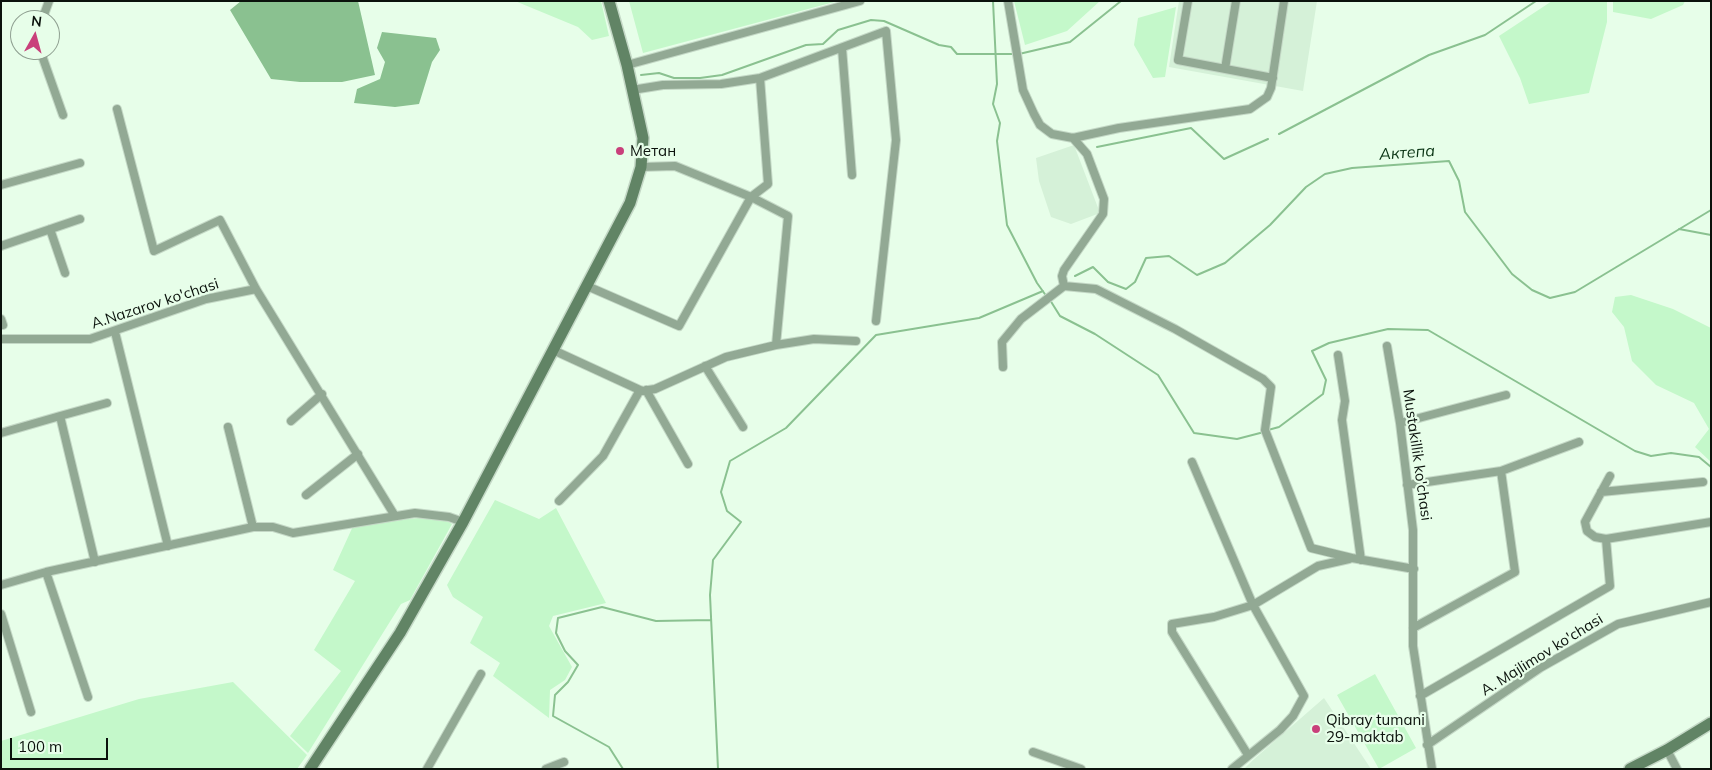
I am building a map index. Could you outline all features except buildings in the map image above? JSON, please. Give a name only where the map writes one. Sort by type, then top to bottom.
[{"type":"main road","points":[[310,769],[400,633],[463,522],[630,203],[641,167],[643,138],[627,65],[609,1]]},
{"type":"main road","points":[[1630,769],[1667,750],[1711,723]]},
{"type":"street","points":[[627,65],[860,1]]},
{"type":"street","points":[[1008,1],[1024,90],[1034,114],[1040,125],[1052,134],[1073,138],[1119,128],[1250,108],[1267,97],[1273,78],[1284,1]]},
{"type":"street","points":[[1188,1],[1178,60],[1273,78]]},
{"type":"street","points":[[1225,69],[1236,1]]},
{"type":"street","points":[[632,90],[662,85],[721,84],[760,78],[886,31],[896,140],[876,321]]},
{"type":"street","points":[[842,48],[852,175]]},
{"type":"street","points":[[44,60],[63,115]]},
{"type":"street","points":[[587,286],[679,326],[751,197],[768,184],[760,78]]},
{"type":"street","points":[[117,109],[154,251],[220,220],[256,289],[395,516]]},
{"type":"street","points":[[1064,286],[1062,276],[1064,270],[1103,214],[1104,199],[1087,154],[1073,138]]},
{"type":"street","points":[[1,185],[80,163]]},
{"type":"street","points":[[641,167],[675,166],[751,197],[788,216],[776,344]]},
{"type":"street","points":[[1,246],[80,219]]},
{"type":"street","points":[[50,229],[65,273]]},
{"type":"street","points":[[1003,367],[1002,342],[1021,318],[1064,286],[1096,289],[1175,329],[1263,379],[1271,387],[1265,430],[1311,548],[1361,560],[1414,569]]},
{"type":"street","name":"A.Nazarov ko'chasi","points":[[1,339],[90,340],[206,299],[256,289]]},
{"type":"street","points":[[115,332],[168,546]]},
{"type":"street","points":[[553,350],[643,390],[655,389],[726,357],[776,344],[814,339],[856,341]]},
{"type":"street","name":"Mustakillik ko'chasi","points":[[1387,346],[1400,423],[1413,530],[1413,628],[1420,696]]},
{"type":"street","points":[[1338,355],[1345,401],[1342,420],[1361,560]]},
{"type":"street","points":[[705,366],[744,427]]},
{"type":"street","points":[[643,390],[688,464]]},
{"type":"street","points":[[559,501],[603,456],[643,390]]},
{"type":"street","points":[[291,421],[322,394]]},
{"type":"street","points":[[1400,423],[1506,395]]},
{"type":"street","points":[[1,433],[106,403]]},
{"type":"street","points":[[60,416],[94,562]]},
{"type":"street","points":[[228,427],[253,527]]},
{"type":"street","points":[[1407,485],[1501,471],[1579,442]]},
{"type":"street","points":[[306,495],[358,454]]},
{"type":"street","points":[[1192,462],[1253,605],[1304,696],[1293,716],[1280,730],[1232,769]]},
{"type":"street","points":[[1413,628],[1516,572],[1501,471]]},
{"type":"street","points":[[1610,476],[1585,522],[1587,531],[1595,537],[1606,539],[1711,522]]},
{"type":"street","points":[[1601,492],[1703,482]]},
{"type":"street","points":[[1,585],[46,572],[253,527],[273,527],[293,533],[416,513],[449,517],[463,522]]},
{"type":"street","name":"A. Majlimov ko'chasi","points":[[1420,696],[1610,586],[1606,539]]},
{"type":"street","points":[[1248,755],[1172,632],[1172,624],[1214,617],[1253,605],[1318,566],[1352,558]]},
{"type":"street","points":[[46,572],[88,697]]},
{"type":"street","name":"A. Majlimov ko'chasi","points":[[1427,745],[1540,668],[1618,624],[1711,602]]},
{"type":"street","points":[[1,614],[32,712]]},
{"type":"street","points":[[427,769],[481,674]]},
{"type":"street","points":[[1420,696],[1432,769]]},
{"type":"street","points":[[1667,750],[1678,769]]},
{"type":"street","points":[[1032,752],[1058,765],[1081,769]]},
{"type":"street","points":[[546,769],[564,762]]},
{"type":"shaded area","points":[[241,1],[358,1],[375,75],[342,82],[300,82],[271,79],[230,10]]},
{"type":"shaded area","points":[[515,1],[601,1],[609,36],[592,40],[578,27]]},
{"type":"shaded area","points":[[629,1],[838,1],[643,53]]},
{"type":"shaded area","points":[[1014,1],[1100,1],[1067,31],[1025,45]]},
{"type":"shaded area","points":[[1179,1],[1317,1],[1303,91],[1169,67]]},
{"type":"shaded area","points":[[1552,1],[1607,1],[1607,22],[1589,93],[1529,104],[1520,78],[1499,36]]},
{"type":"shaded area","points":[[1613,1],[1685,1],[1683,5],[1651,19],[1613,12]]},
{"type":"shaded area","points":[[1176,7],[1165,77],[1153,78],[1134,45],[1138,18]]},
{"type":"shaded area","points":[[382,32],[436,38],[440,50],[432,62],[419,104],[395,107],[354,103],[357,89],[380,79],[385,62],[377,48]]},
{"type":"shaded area","points":[[1074,145],[1100,213],[1071,224],[1051,217],[1039,181],[1036,158]]},
{"type":"shaded area","points":[[1631,295],[1673,309],[1711,328],[1711,462],[1695,447],[1709,429],[1694,403],[1656,385],[1632,361],[1624,327],[1612,312],[1615,297]]},
{"type":"shaded area","points":[[495,500],[539,519],[556,508],[606,603],[553,616],[549,626],[572,667],[565,680],[550,690],[549,718],[493,676],[500,663],[470,643],[483,617],[453,597],[447,585]]},
{"type":"shaded area","points":[[419,518],[445,520],[452,524],[410,600],[401,604],[308,753],[290,736],[341,671],[314,650],[355,581],[333,570],[354,524]]},
{"type":"shaded area","points":[[1375,674],[1416,748],[1379,769],[1337,695]]},
{"type":"shaded area","points":[[233,682],[307,755],[297,769],[1,769],[1,741],[139,699]]},
{"type":"shaded area","name":"Qibray tumani 29-maktab","points":[[1324,698],[1371,769],[1244,769],[1253,760]]},
{"type":"waterway","points":[[993,1],[997,84],[993,104],[1000,123],[997,141],[1007,225],[1037,283],[1047,297]]},
{"type":"waterway","points":[[1019,54],[1070,42],[1121,1]]},
{"type":"waterway","points":[[1279,134],[1429,55],[1485,35],[1536,1]]},
{"type":"waterway","points":[[641,75],[659,73],[674,78],[700,78],[722,75],[806,45],[823,44],[838,30],[871,20],[884,21],[939,45],[951,47],[957,54],[1014,54]]},
{"type":"waterway","points":[[1097,147],[1191,128],[1224,159],[1268,139]]},
{"type":"waterway","name":"Актепа","points":[[1075,276],[1093,267],[1108,282],[1126,289],[1135,282],[1146,258],[1169,256],[1197,275],[1225,263],[1270,225],[1306,187],[1325,174],[1352,168],[1449,161],[1459,181],[1465,212],[1512,274],[1532,290],[1550,298],[1575,292],[1711,210]]},
{"type":"waterway","points":[[1679,229],[1711,235]]},
{"type":"waterway","points":[[718,769],[710,595],[713,560],[741,522],[727,511],[721,492],[730,461],[786,428],[876,335],[979,318],[1043,291]]},
{"type":"waterway","points":[[1050,300],[1060,316],[1095,334],[1158,375],[1194,433],[1237,439],[1264,432]]},
{"type":"waterway","points":[[1268,430],[1279,427],[1323,394],[1326,380],[1312,351],[1329,343],[1388,329],[1428,330],[1635,451],[1651,456],[1671,453],[1699,457],[1711,467]]},
{"type":"waterway","points":[[623,769],[609,747],[553,716],[555,695],[568,682],[578,665],[565,651],[556,633],[558,618],[602,607],[656,621],[711,620]]},
{"type":"place","name":"Метан","points":[[620,151]]},
{"type":"place","name":"Qibray tumani 29-maktab","points":[[1316,729]]}]
